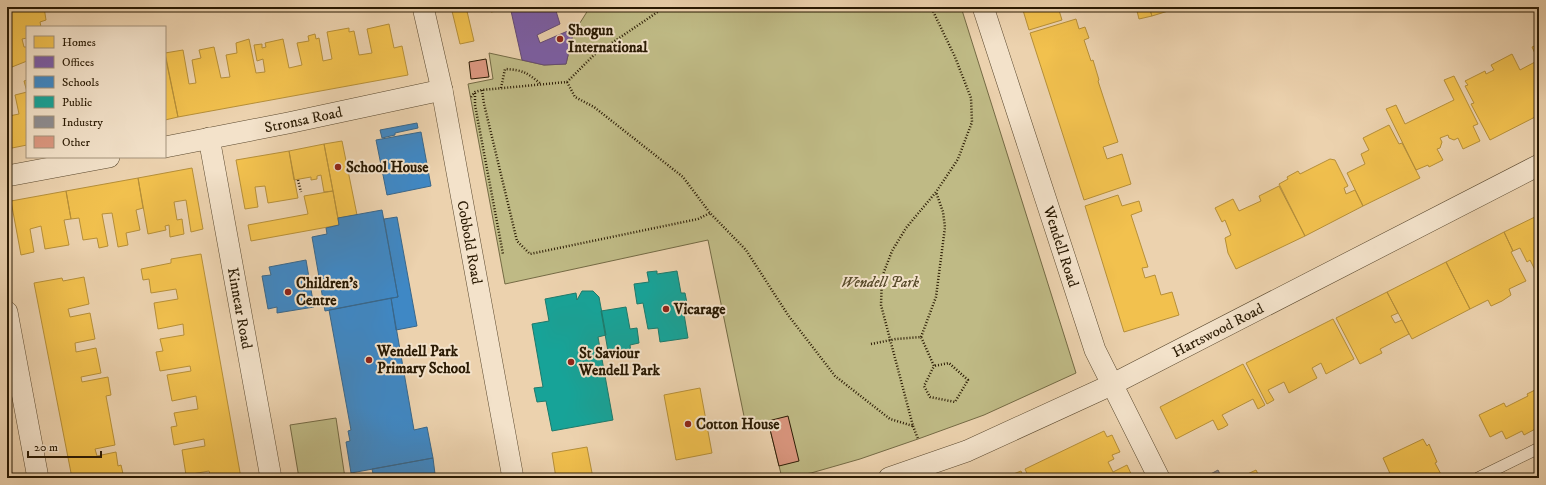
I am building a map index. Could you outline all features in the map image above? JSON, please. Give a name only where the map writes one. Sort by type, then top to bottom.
[{"type":"street","name":"Cobbold Road","points":[[423,7],[442,90],[513,478]]},
{"type":"street","name":"Wendell Road","points":[[983,7],[1095,350],[1111,386],[1159,478]]},
{"type":"street","name":"Stronsa Road","points":[[166,147],[442,90]]},
{"type":"street","name":"Kinnear Road","points":[[209,138],[271,478]]},
{"type":"street","points":[[7,176],[104,158]]},
{"type":"street","name":"Hartswood Road","points":[[888,478],[967,451],[1111,386],[1539,165]]},
{"type":"street","points":[[7,312],[14,384],[38,478]]},
{"type":"lane","points":[[1478,478],[1539,448]]},
{"type":"path","points":[[471,97],[475,92],[482,90],[567,82],[594,55],[665,7]]},
{"type":"path","points":[[918,439],[913,426],[881,305],[882,277],[892,251],[906,228],[936,192],[958,159],[972,122],[971,98],[955,57],[931,7]]},
{"type":"path","points":[[501,88],[505,69],[528,73],[542,85]]},
{"type":"path","points":[[567,82],[575,97],[594,107],[682,177],[710,213],[746,250],[788,315],[835,376],[890,418],[913,426]]},
{"type":"path","points":[[482,90],[484,104],[517,241],[530,254],[698,219],[710,213]]},
{"type":"path","points":[[475,92],[475,105],[503,254]]},
{"type":"path","points":[[298,180],[301,192]]},
{"type":"path","points":[[934,366],[921,337],[936,297],[945,227],[943,212],[936,192]]},
{"type":"path","points":[[871,344],[896,338],[921,337]]},
{"type":"path","points":[[949,363],[968,380],[956,402],[930,397],[924,386],[934,366],[949,363]]},
{"type":"green space","name":"Wendell Park","points":[[590,7],[961,7],[1076,373],[984,415],[918,439],[860,459],[811,473],[782,478],[768,421],[746,426],[708,240],[505,284],[468,84],[493,79],[489,53],[544,65],[566,64],[573,34]]},
{"type":"green space","points":[[336,418],[345,478],[299,478],[290,425]]},
{"type":"building: Homes","points":[[7,7],[16,7],[17,10],[44,7],[46,20],[40,22],[41,26],[26,26],[26,38],[22,39],[24,47],[26,47],[26,61],[7,69]]},
{"type":"building: Homes","points":[[451,7],[466,7],[474,41],[460,44]]},
{"type":"building: Homes","points":[[478,7],[490,7],[478,10]]},
{"type":"building: Homes","points":[[490,7],[505,7],[502,8],[502,10],[491,12]]},
{"type":"building: Homes","points":[[1022,7],[1058,7],[1062,20],[1029,30]]},
{"type":"building: Homes","points":[[1136,7],[1149,7],[1152,16],[1139,19]]},
{"type":"building: Homes","points":[[1149,7],[1181,7],[1152,16]]},
{"type":"building: Homes","points":[[1076,19],[1079,29],[1085,27],[1089,38],[1084,40],[1091,61],[1093,60],[1099,80],[1098,81],[1118,142],[1103,147],[1107,159],[1122,154],[1131,184],[1084,200],[1030,33]]},
{"type":"building: Homes","points":[[389,24],[394,48],[402,46],[408,75],[178,117],[166,53],[183,50],[189,84],[196,83],[192,60],[201,58],[199,50],[214,47],[221,78],[230,77],[226,55],[237,53],[236,43],[249,39],[256,73],[265,72],[263,59],[257,61],[254,45],[262,44],[262,48],[266,47],[265,43],[283,39],[289,68],[302,65],[297,43],[309,41],[308,36],[315,34],[316,39],[319,38],[323,61],[332,59],[327,32],[349,28],[349,32],[354,31],[359,55],[372,53],[367,29]]},
{"type":"building: Homes","points":[[1539,44],[1539,62],[1532,47]]},
{"type":"building: Homes","points":[[1512,54],[1520,70],[1535,62],[1539,71],[1539,115],[1490,140],[1471,104],[1474,103],[1465,86],[1468,85],[1465,81],[1485,71],[1486,74],[1494,70],[1491,65]]},
{"type":"building: Homes","points":[[166,60],[178,117],[166,120]]},
{"type":"building: Homes","points":[[1454,76],[1478,124],[1473,126],[1480,141],[1463,149],[1458,138],[1454,140],[1449,138],[1448,135],[1440,138],[1442,142],[1440,148],[1437,149],[1443,160],[1429,167],[1428,165],[1416,170],[1386,109],[1396,105],[1405,124],[1454,100],[1444,80]]},
{"type":"building: Homes","points":[[26,92],[26,145],[7,149],[7,107],[9,116],[19,114],[15,95]]},
{"type":"building: Homes","points":[[1389,125],[1399,144],[1402,143],[1420,178],[1363,206],[1347,173],[1365,164],[1361,154],[1369,150],[1363,138]]},
{"type":"building: Homes","name":"School House","points":[[342,141],[357,215],[338,218],[324,144]]},
{"type":"building: Homes","points":[[324,144],[333,191],[324,192],[321,175],[317,176],[317,179],[311,180],[311,177],[294,180],[289,151]]},
{"type":"building: Homes","points":[[289,151],[298,198],[268,203],[265,186],[255,187],[258,207],[245,209],[236,160]]},
{"type":"building: Homes","points":[[1330,159],[1335,160],[1348,186],[1344,188],[1346,194],[1355,190],[1363,206],[1305,236],[1279,184],[1288,179],[1287,177],[1298,171],[1300,174]]},
{"type":"building: Homes","points":[[192,168],[203,229],[191,232],[186,200],[174,202],[177,220],[182,219],[184,234],[170,237],[169,225],[165,226],[166,230],[148,234],[138,178]]},
{"type":"building: Homes","points":[[138,178],[143,208],[136,210],[140,230],[126,233],[128,245],[118,247],[112,213],[102,214],[108,246],[99,248],[97,238],[83,240],[79,218],[71,219],[66,191]]},
{"type":"building: Homes","points":[[1279,186],[1305,236],[1236,269],[1228,253],[1225,238],[1231,235],[1225,220],[1222,222],[1215,208],[1233,199],[1239,211],[1261,201],[1259,196]]},
{"type":"building: Homes","points":[[66,191],[71,219],[64,220],[69,245],[45,249],[41,226],[30,229],[34,252],[21,255],[11,201]]},
{"type":"building: Homes","points":[[333,191],[339,225],[251,241],[248,225],[308,214],[304,196]]},
{"type":"building: Homes","points":[[1118,195],[1122,206],[1139,201],[1142,211],[1131,215],[1148,267],[1142,268],[1145,278],[1155,275],[1161,295],[1172,292],[1179,315],[1124,332],[1085,206]]},
{"type":"building: Homes","points":[[1539,215],[1539,274],[1537,274],[1530,260],[1527,262],[1520,248],[1513,251],[1504,232]]},
{"type":"building: Homes","points":[[1504,232],[1513,251],[1511,252],[1526,281],[1509,289],[1511,295],[1502,301],[1491,306],[1488,300],[1470,309],[1446,262]]},
{"type":"building: Homes","points":[[201,254],[241,478],[205,478],[211,477],[209,471],[186,475],[182,450],[205,446],[204,439],[174,445],[171,427],[177,426],[174,413],[198,409],[196,396],[172,401],[167,375],[191,371],[190,366],[160,371],[156,352],[163,351],[160,339],[184,335],[183,324],[158,329],[154,303],[178,299],[176,289],[151,293],[149,279],[143,280],[141,269],[171,263],[171,259]]},
{"type":"building: Homes","points":[[1446,262],[1470,309],[1412,339],[1387,292]]},
{"type":"building: Homes","points":[[84,277],[89,304],[68,309],[70,317],[90,313],[95,339],[75,343],[76,352],[96,348],[101,373],[81,377],[82,382],[108,377],[111,395],[106,396],[115,445],[95,449],[97,456],[116,452],[118,466],[121,465],[124,478],[72,478],[34,283],[62,278],[63,281]]},
{"type":"building: Homes","points":[[1387,292],[1398,313],[1391,316],[1395,323],[1402,320],[1409,334],[1380,349],[1382,353],[1360,364],[1336,318]]},
{"type":"building: Homes","points":[[1333,319],[1354,359],[1326,374],[1321,363],[1312,368],[1317,378],[1289,393],[1284,382],[1268,390],[1274,400],[1267,404],[1246,363]]},
{"type":"building: Homes","points":[[1243,364],[1265,405],[1258,409],[1253,399],[1222,415],[1228,425],[1223,428],[1218,430],[1213,420],[1176,439],[1160,407]]},
{"type":"building: Homes","name":"Cotton House","points":[[700,388],[712,453],[676,460],[664,395]]},
{"type":"building: Homes","points":[[1539,388],[1539,427],[1524,435],[1522,431],[1506,439],[1502,431],[1490,437],[1479,415],[1504,403],[1506,407],[1528,396],[1527,394]]},
{"type":"building: Homes","points":[[1104,431],[1107,437],[1112,435],[1120,452],[1112,455],[1114,459],[1108,462],[1113,472],[1127,465],[1133,478],[1085,478],[1084,474],[1076,478],[1029,478],[1025,469]]},
{"type":"building: Homes","points":[[1423,439],[1427,446],[1429,444],[1437,462],[1435,463],[1443,478],[1392,478],[1383,458]]},
{"type":"building: Homes","points":[[587,447],[593,478],[556,478],[552,453]]},
{"type":"building: Homes","points":[[1256,470],[1260,478],[1239,478]]},
{"type":"building: Homes","points":[[1021,471],[1024,478],[1003,478]]},
{"type":"building: Homes","points":[[1539,472],[1539,478],[1528,478]]},
{"type":"building: Offices","name":"Shogun International","points":[[527,7],[564,7],[556,11],[560,24],[537,35],[540,43],[570,30],[573,34],[566,64],[544,65],[522,60],[511,11]]},
{"type":"building: Schools","points":[[417,123],[418,128],[395,133],[395,135],[382,138],[380,130]]},
{"type":"building: Schools","points":[[421,132],[431,186],[387,195],[376,140]]},
{"type":"building: Schools","points":[[382,210],[398,297],[325,311],[312,237],[327,234],[326,228],[339,225],[338,218]]},
{"type":"building: Schools","points":[[397,217],[417,326],[396,330],[391,298],[398,297],[384,219]]},
{"type":"building: Schools","name":"Children's Centre","points":[[306,260],[314,307],[277,313],[277,307],[268,309],[262,276],[271,275],[269,267]]},
{"type":"building: Schools","points":[[391,298],[414,430],[427,427],[433,458],[351,473],[346,442],[350,441],[348,431],[351,430],[329,310]]},
{"type":"building: Schools","points":[[433,458],[435,474],[416,478],[374,478],[372,469]]},
{"type":"building: Public","name":"Vicarage","points":[[657,271],[657,274],[677,271],[681,293],[685,293],[689,313],[684,314],[688,338],[660,342],[658,328],[648,329],[643,303],[637,304],[634,284],[649,282],[647,272]]},
{"type":"building: Public","name":"St Saviour Wendell Park","points":[[582,291],[593,291],[599,297],[606,335],[598,337],[613,420],[552,431],[546,401],[537,402],[534,388],[543,387],[532,324],[549,321],[545,299],[576,293],[577,300]]},
{"type":"building: Public","points":[[626,307],[630,329],[637,328],[639,343],[630,345],[631,353],[609,357],[601,311]]},
{"type":"building: Industry","points":[[1218,470],[1222,478],[1203,478]]},
{"type":"building: Other","points":[[486,59],[489,77],[471,79],[469,62]]},
{"type":"building: Other","points":[[788,416],[799,461],[779,466],[768,421]]},
{"type":"place","name":"Shogun International","points":[[560,39]]},
{"type":"place","name":"School House","points":[[338,167]]},
{"type":"place","name":"Children's Centre","points":[[288,292]]},
{"type":"place","name":"Vicarage","points":[[666,309]]},
{"type":"place","name":"Wendell Park Primary School","points":[[369,360]]},
{"type":"place","name":"St Saviour Wendell Park","points":[[571,362]]},
{"type":"place","name":"Cotton House","points":[[688,424]]}]
